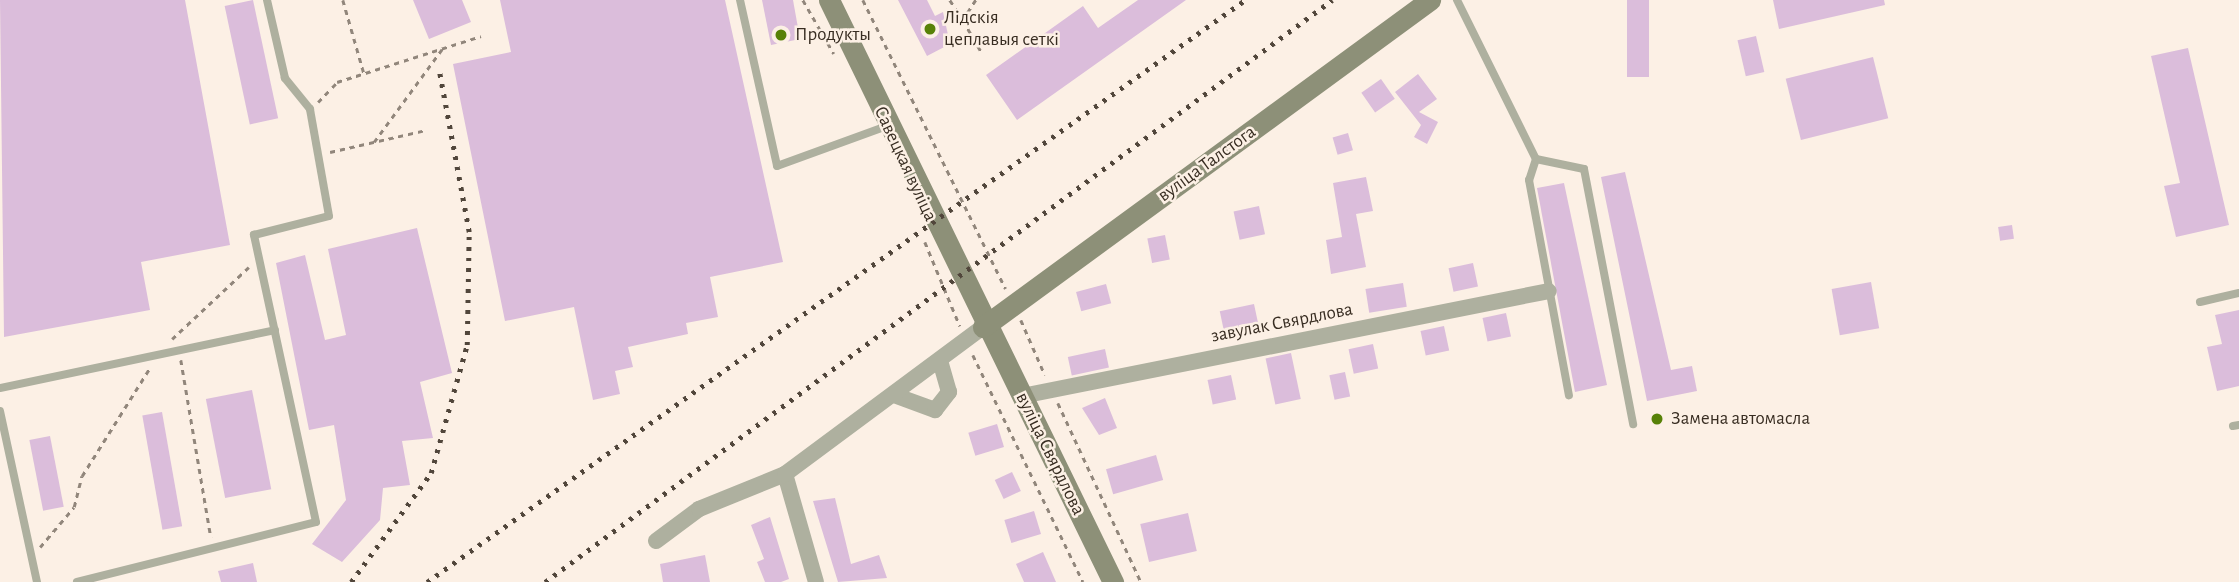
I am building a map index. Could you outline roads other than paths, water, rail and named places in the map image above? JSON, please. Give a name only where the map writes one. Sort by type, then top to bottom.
[{"type":"main road","name":"Савецкая вуліца","points":[[829,0],[984,327]]},
{"type":"main road","name":"вуліца Талстога","points":[[984,327],[1430,0]]},
{"type":"main road","name":"вуліца Свярдлова","points":[[984,327],[1022,396],[1114,582]]},
{"type":"street","name":"завулак Свярдлова","points":[[1022,396],[1549,291]]},
{"type":"street","points":[[656,541],[699,509],[785,474],[984,327]]},
{"type":"street","points":[[894,395],[935,410],[948,392],[940,361]]},
{"type":"street","points":[[785,474],[816,582]]},
{"type":"lane","points":[[77,582],[316,522],[254,235],[330,216],[310,109],[285,78],[267,0]]},
{"type":"lane","points":[[740,0],[777,166],[887,126]]},
{"type":"lane","points":[[1457,0],[1536,159],[1529,180],[1569,395]]},
{"type":"lane","points":[[1536,159],[1584,169],[1633,424]]},
{"type":"lane","points":[[2200,302],[2239,293]]},
{"type":"lane","points":[[0,388],[275,330]]},
{"type":"lane","points":[[0,411],[37,582]]},
{"type":"railway","points":[[427,582],[1245,0]]},
{"type":"railway","points":[[545,582],[1332,0]]},
{"type":"railway","points":[[351,582],[431,473],[467,345],[469,232],[439,70]]},
{"type":"place","name":"Лідскія цеплавыя сеткі","points":[[930,29]]},
{"type":"place","name":"Продукты","points":[[781,35]]},
{"type":"place","name":"Замена автомасла","points":[[1657,419]]}]
